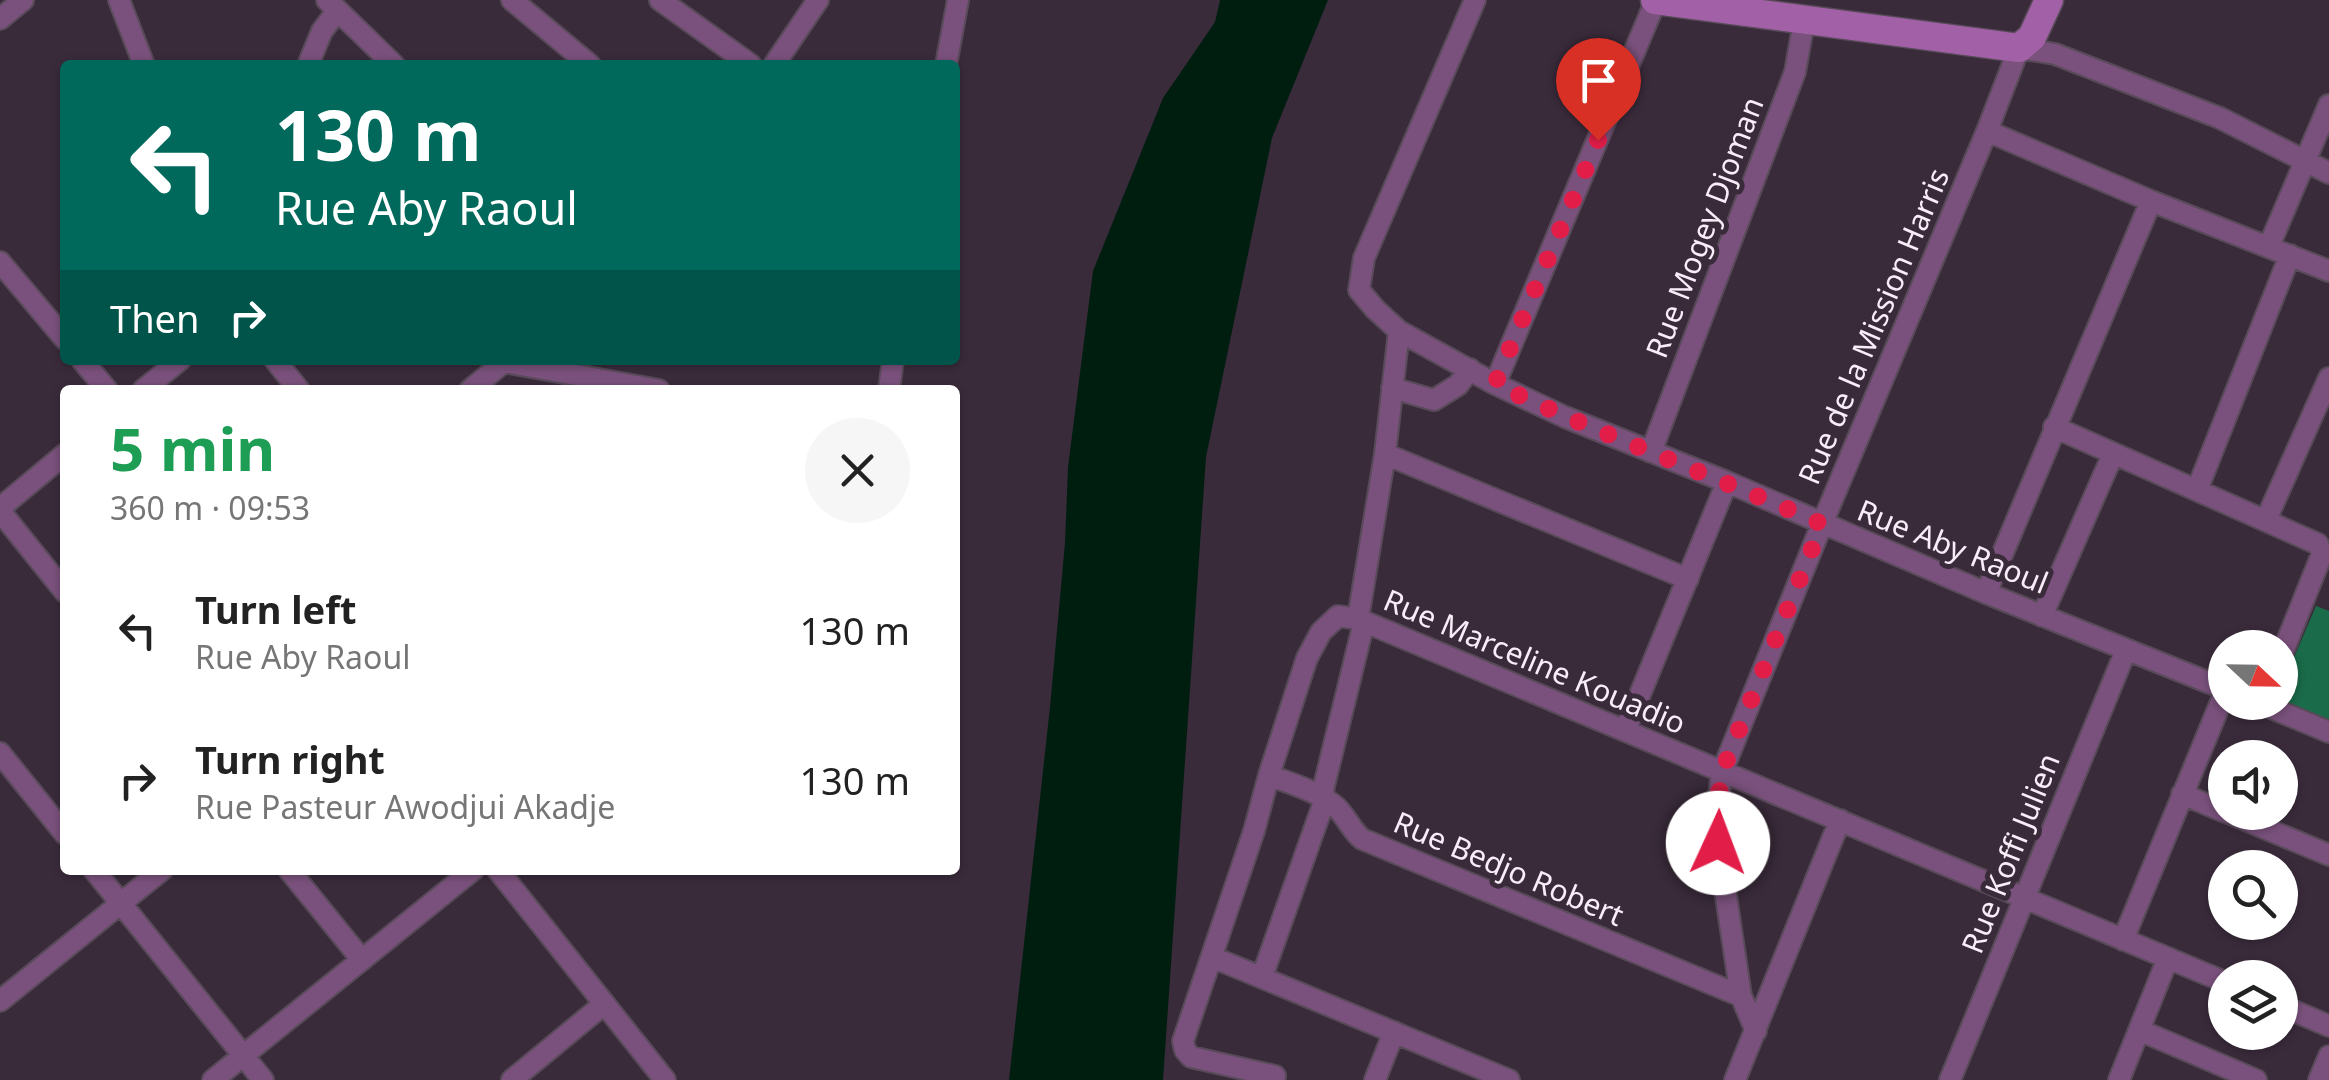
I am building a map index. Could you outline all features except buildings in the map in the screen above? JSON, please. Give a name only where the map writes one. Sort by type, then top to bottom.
[{"type":"street","points":[[0,19],[23,0]]},
{"type":"street","points":[[119,0],[142,60]]},
{"type":"street","points":[[512,0],[584,60]]},
{"type":"street","points":[[660,0],[744,60]]},
{"type":"street","points":[[777,60],[818,0]]},
{"type":"street","points":[[947,60],[958,0]]},
{"type":"street","name":"Rue Aby Raoul","points":[[1475,0],[1364,258],[1359,290],[1375,310],[1400,331],[1495,384],[1565,417],[2208,684]]},
{"type":"street","points":[[1495,384],[1656,0],[1789,13],[2055,54],[2220,118],[2329,173]]},
{"type":"street","points":[[2018,48],[2032,37],[2049,0]]},
{"type":"street","points":[[310,60],[332,6],[389,60]]},
{"type":"street","name":"Rue Mogey Djoman","points":[[1651,452],[1795,72],[1789,13]]},
{"type":"street","name":"Rue de la Mission Harris","points":[[1756,1031],[1741,996],[1718,843],[1722,772],[2018,48]]},
{"type":"street","points":[[2268,246],[2329,105]]},
{"type":"street","points":[[1987,131],[2329,271]]},
{"type":"street","points":[[1986,593],[2151,201]]},
{"type":"street","points":[[2197,490],[2290,255]]},
{"type":"street","points":[[0,262],[60,334]]},
{"type":"street","points":[[1262,977],[1325,798],[1361,621],[1400,331]]},
{"type":"street","points":[[86,365],[103,385]]},
{"type":"street","points":[[150,385],[174,365]]},
{"type":"street","points":[[279,365],[296,385]]},
{"type":"street","points":[[475,385],[494,365]]},
{"type":"street","points":[[520,365],[631,385]]},
{"type":"street","points":[[1392,388],[1434,400],[1458,385],[1470,368]]},
{"type":"street","points":[[2266,520],[2329,378]]},
{"type":"street","points":[[2054,427],[2318,544],[2322,550],[2292,630]]},
{"type":"street","points":[[1385,454],[1688,579]]},
{"type":"street","points":[[2042,616],[2113,454]]},
{"type":"street","points":[[60,458],[0,510],[60,586]]},
{"type":"street","points":[[1625,732],[1728,482]]},
{"type":"street","points":[[2308,589],[2329,597]]},
{"type":"street","name":"Rue Marceline Kouadio","points":[[1275,1076],[1191,1056],[1183,1041],[1254,831],[1306,658],[1321,632],[1338,616],[1361,621],[2208,975]]},
{"type":"street","name":"Rue Koffi Julien","points":[[1950,1080],[2126,650]]},
{"type":"street","points":[[2298,719],[2329,732]]},
{"type":"street","points":[[2124,940],[2213,720]]},
{"type":"street","points":[[0,753],[60,828]]},
{"type":"street","name":"Rue Bedjo Robert","points":[[1268,776],[1325,798],[1362,839],[1741,996]]},
{"type":"street","points":[[2182,794],[2208,805]]},
{"type":"street","points":[[1735,1080],[1840,820]]},
{"type":"street","points":[[2269,830],[2329,855]]},
{"type":"street","points":[[98,875],[262,1080]]},
{"type":"street","points":[[0,1000],[156,875]]},
{"type":"street","points":[[293,875],[362,960]]},
{"type":"street","points":[[212,1080],[467,875]]},
{"type":"street","points":[[502,875],[665,1080]]},
{"type":"street","points":[[1212,958],[1508,1080]]},
{"type":"street","points":[[2119,1080],[2168,958]]},
{"type":"street","points":[[512,1080],[604,1004]]},
{"type":"street","points":[[2298,1013],[2329,1026]]},
{"type":"street","points":[[2139,1030],[2256,1080]]},
{"type":"street","points":[[1375,1080],[1394,1032]]},
{"type":"street","points":[[2319,1080],[2329,1056]]},
{"type":"green space","points":[[2316,606],[2329,611],[2329,726],[2298,711],[2298,648]]},
{"type":"shaded area","points":[[1220,0],[1328,0],[1272,138],[1206,457],[1163,1080],[1009,1080],[1050,707],[1068,467],[1093,271],[1163,98],[1215,22]]},
{"type":"route","points":[[1598,140],[1495,384],[1822,524],[1722,772],[1718,843]]}]
